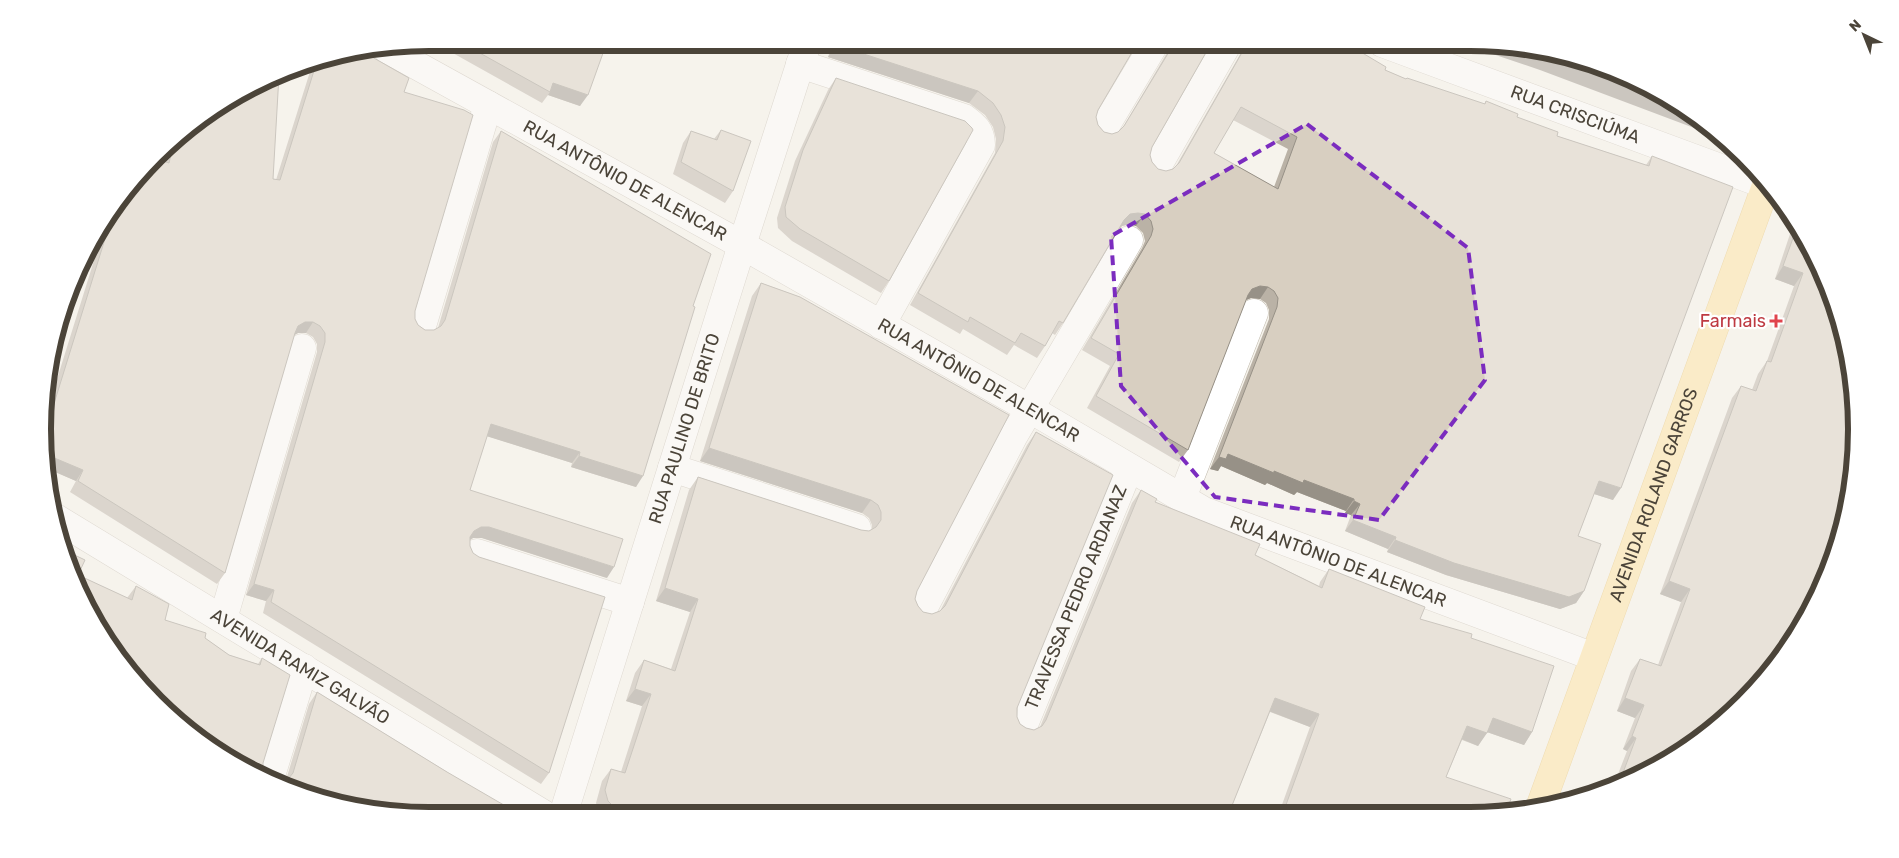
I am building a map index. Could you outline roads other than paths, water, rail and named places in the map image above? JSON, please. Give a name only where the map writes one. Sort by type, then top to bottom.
[{"type":"main road","name":"AVENIDA ROLAND GARROS","points":[[1543,799],[1764,192]]},
{"type":"street","points":[[1103,130],[1151,51]]},
{"type":"street","points":[[1157,167],[1223,51]]},
{"type":"street","name":"RUA CRISCIÚMA","points":[[1406,51],[1754,180]]},
{"type":"street","name":"RUA ANTÔNIO DE ALENCAR","points":[[393,53],[742,245],[1030,409],[1204,511],[1594,657]]},
{"type":"street","points":[[804,53],[964,118],[975,126],[981,136],[980,145],[881,325]]},
{"type":"street","name":"RUA PAULINO DE BRITO","points":[[566,807],[804,53]]},
{"type":"street","points":[[422,326],[488,104]]},
{"type":"street","points":[[922,612],[1013,437],[1129,240]]},
{"type":"street","points":[[1182,498],[1254,313]]},
{"type":"street","points":[[223,619],[302,348]]},
{"type":"street","points":[[672,468],[857,528]]},
{"type":"street","name":"TRAVESSA PEDRO ARDANAZ","points":[[1023,727],[1129,468]]},
{"type":"street","name":"AVENIDA RAMIZ GALVÃO","points":[[63,522],[532,807]]},
{"type":"street","points":[[478,553],[630,602]]},
{"type":"street","points":[[272,773],[304,668]]},
{"type":"place","name":"Farmais","points":[[1776,321]]}]
